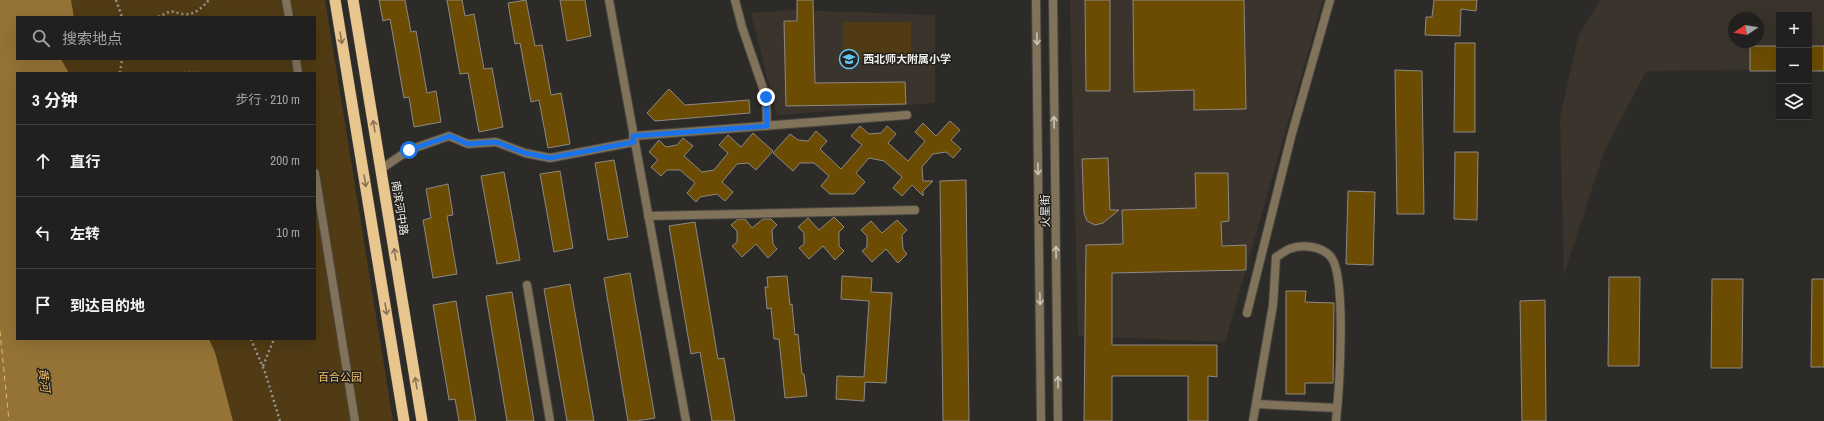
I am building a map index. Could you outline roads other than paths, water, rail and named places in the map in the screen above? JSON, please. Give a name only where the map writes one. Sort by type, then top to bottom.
[{"type":"highway","points":[[335,0],[404,421]]},
{"type":"highway","name":"南滨河中路","points":[[353,0],[422,421]]},
{"type":"street","points":[[286,0],[289,16]]},
{"type":"street","points":[[609,0],[633,139],[686,421]]},
{"type":"street","points":[[735,0],[742,27],[766,97],[767,126]]},
{"type":"street","name":"火星街","points":[[1036,0],[1041,421]]},
{"type":"street","name":"火星街","points":[[1053,0],[1058,421]]},
{"type":"street","points":[[1247,313],[1291,138],[1330,0]]},
{"type":"street","points":[[296,60],[298,72]]},
{"type":"street","points":[[381,169],[409,150],[450,136],[468,144],[496,142],[525,153],[550,158],[633,139],[907,114]]},
{"type":"street","points":[[316,179],[355,421]]},
{"type":"street","points":[[648,216],[915,210]]},
{"type":"street","points":[[1253,421],[1273,305],[1276,257],[1289,249],[1315,246],[1332,258],[1341,289],[1336,421]]},
{"type":"street","points":[[527,286],[550,421]]},
{"type":"street","points":[[1257,404],[1337,408]]},
{"type":"water","name":"黄河","points":[[0,0],[71,0],[74,16],[16,16],[16,60],[62,60],[68,72],[16,72],[16,340],[209,340],[215,352],[233,421],[0,421]]},
{"type":"place","name":"西北师大附属小学","points":[[849,59]]},
{"type":"park label","name":"百合公园","points":[[340,377]]}]
